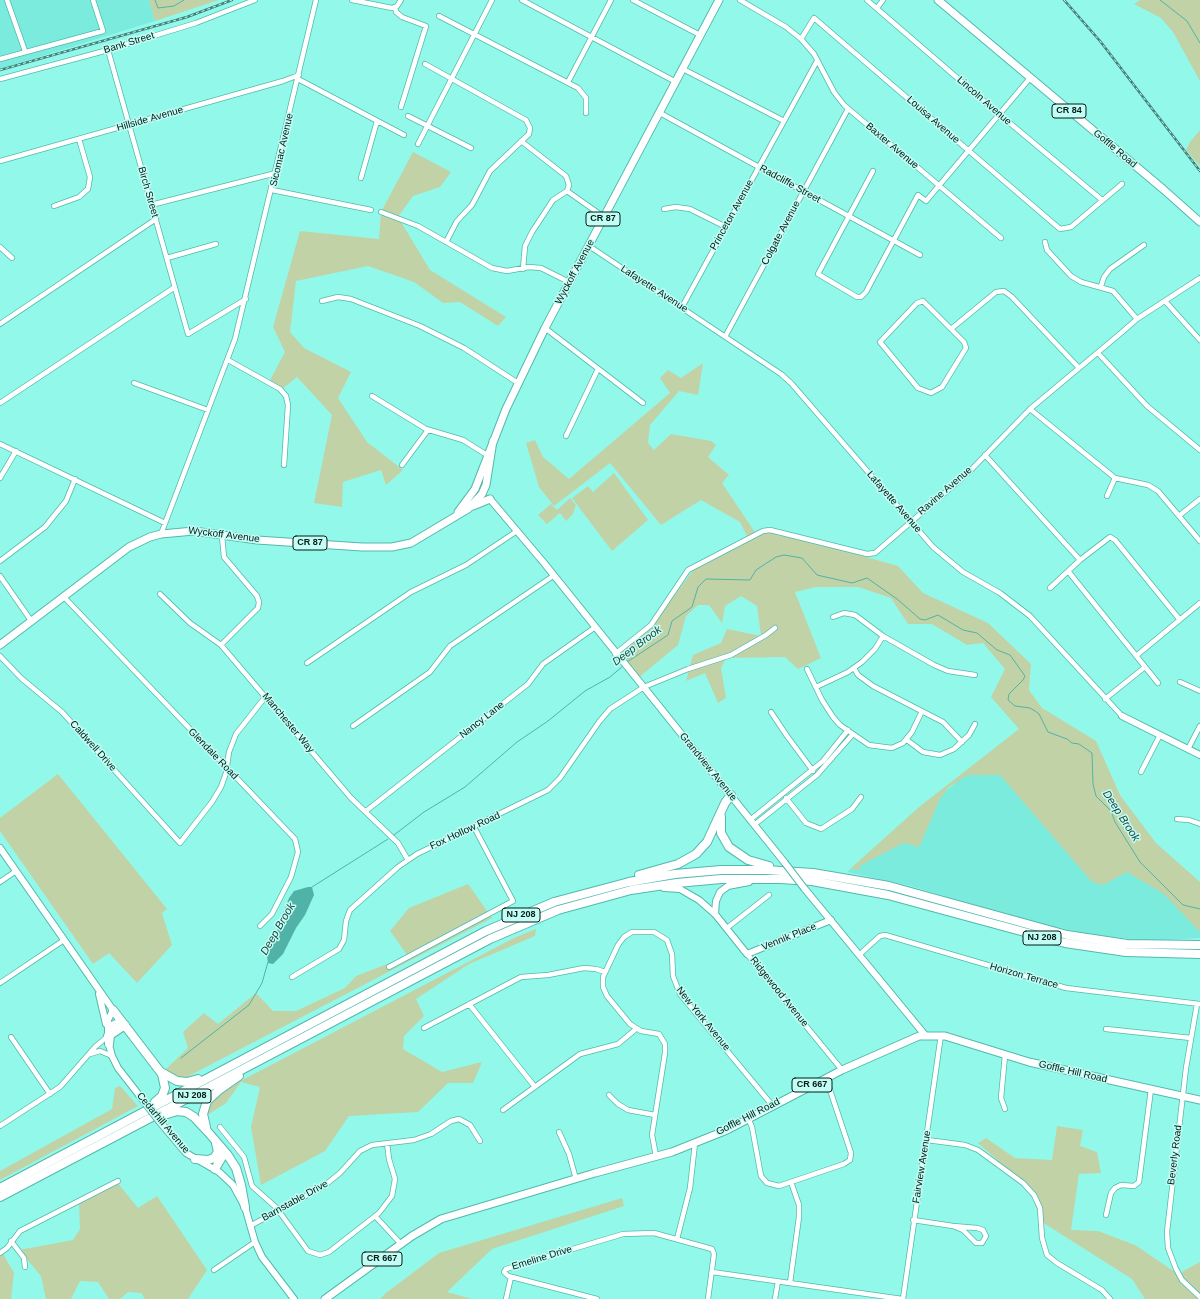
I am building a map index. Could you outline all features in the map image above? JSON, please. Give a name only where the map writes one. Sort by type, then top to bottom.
[{"type":"highway","points":[[731,795],[720,822],[721,833],[726,843],[733,851],[748,860],[798,871]]},
{"type":"highway","points":[[585,893],[687,860],[707,842],[725,803],[731,795]]},
{"type":"highway","name":"NJ 208","points":[[0,1188],[486,931],[527,912],[585,893],[644,879],[691,873],[735,870],[798,871],[844,877],[889,886],[1037,928],[1074,936],[1143,945],[1200,945]]},
{"type":"highway","name":"NJ 208","points":[[0,1197],[503,933],[558,910],[616,894],[661,885],[707,880],[750,878],[796,880],[842,886],[888,895],[1065,943],[1126,952],[1200,954]]},
{"type":"highway","points":[[113,1010],[159,1070],[165,1083],[162,1096],[120,1124]]},
{"type":"highway","points":[[108,1040],[112,1026],[118,1024],[124,1025]]},
{"type":"highway","points":[[208,1132],[203,1114],[205,1105],[210,1097],[229,1082],[290,1044]]},
{"type":"highway","points":[[159,1070],[172,1080],[187,1082],[198,1079],[242,1059]]},
{"type":"highway","points":[[93,1148],[162,1115],[177,1111],[190,1114],[224,1150],[238,1174],[245,1207]]},
{"type":"highway","points":[[195,1159],[208,1160],[214,1158],[218,1148],[216,1142]]},
{"type":"highway","points":[[216,1142],[222,1157],[217,1171]]},
{"type":"highway","points":[[217,1171],[226,1161],[224,1150]]},
{"type":"main road","name":"Wyckoff Avenue","points":[[452,519],[475,489],[487,455],[518,383],[545,328],[719,0]]},
{"type":"main road","name":"Goffle Road","points":[[938,0],[1163,189],[1200,222]]},
{"type":"main road","name":"Wyckoff Avenue","points":[[0,645],[129,547],[144,539],[161,534],[184,531],[222,536],[362,547],[392,547],[419,539],[468,509],[482,494],[486,485],[493,441]]},
{"type":"main road","points":[[475,489],[490,499]]},
{"type":"main road","points":[[468,509],[490,499]]},
{"type":"main road","name":"Goffle Hill Road","points":[[401,1244],[432,1223],[456,1214],[656,1156],[695,1143],[842,1070],[910,1040],[925,1035],[941,1035],[1005,1055],[1200,1100]]},
{"type":"main road","name":"CR 667","points":[[325,1299],[401,1244]]},
{"type":"street","points":[[7,0],[25,51]]},
{"type":"street","points":[[0,58],[103,31],[93,0]]},
{"type":"street","name":"Bank Street","points":[[0,79],[108,50],[196,23],[255,0]]},
{"type":"street","name":"Sicomac Avenue","points":[[161,534],[236,339],[316,0]]},
{"type":"street","points":[[352,0],[395,7]]},
{"type":"street","points":[[395,7],[400,0]]},
{"type":"street","points":[[418,144],[492,0]]},
{"type":"street","points":[[522,0],[676,82]]},
{"type":"street","points":[[568,82],[611,0]]},
{"type":"street","points":[[634,0],[700,35]]},
{"type":"street","name":"Baxter Avenue","points":[[740,0],[786,27],[801,39],[817,61],[834,92],[848,109],[1001,238]]},
{"type":"street","name":"Lincoln Avenue","points":[[867,0],[999,114],[1102,200]]},
{"type":"street","points":[[877,8],[883,0]]},
{"type":"street","points":[[395,7],[396,12],[402,17],[426,26],[401,107]]},
{"type":"street","points":[[439,16],[578,88],[585,95],[587,103],[586,113]]},
{"type":"street","name":"Louisa Avenue","points":[[801,39],[814,18],[1057,227],[1064,229],[1073,226],[1102,200]]},
{"type":"street","name":"Birch Street","points":[[108,50],[188,334],[246,299]]},
{"type":"street","name":"Princeton Avenue","points":[[682,307],[817,61]]},
{"type":"street","points":[[425,64],[526,120],[530,125],[530,132],[490,171],[472,205],[458,221],[446,242]]},
{"type":"street","points":[[683,69],[784,121]]},
{"type":"street","points":[[299,77],[404,135]]},
{"type":"street","name":"Hillside Avenue","points":[[0,162],[299,77]]},
{"type":"street","points":[[873,171],[818,274],[821,278],[861,297],[918,195],[926,200],[1030,78]]},
{"type":"street","name":"Colgate Avenue","points":[[726,335],[848,109]]},
{"type":"street","name":"Radcliffe Street","points":[[660,113],[920,254]]},
{"type":"street","points":[[408,116],[471,148]]},
{"type":"street","points":[[361,178],[377,121]]},
{"type":"street","points":[[54,206],[79,198],[88,189],[90,177],[79,139]]},
{"type":"street","points":[[521,141],[566,176],[569,185],[567,191],[553,200],[532,232],[525,246],[523,269]]},
{"type":"street","points":[[151,205],[276,173]]},
{"type":"street","points":[[1102,200],[1122,184]]},
{"type":"street","points":[[272,190],[371,210]]},
{"type":"street","points":[[567,191],[604,217]]},
{"type":"street","points":[[664,209],[676,207],[690,209],[726,227]]},
{"type":"street","points":[[381,212],[406,220],[492,268],[508,271],[541,268],[569,282]]},
{"type":"street","points":[[0,324],[156,219]]},
{"type":"street","points":[[1045,242],[1047,250],[1051,256],[1071,276],[1081,282],[1101,286],[1117,295],[1137,319]]},
{"type":"street","points":[[167,258],[216,244]]},
{"type":"street","points":[[1101,286],[1104,276],[1110,269],[1144,245]]},
{"type":"street","name":"Lafayette Avenue","points":[[589,246],[770,365],[791,383],[910,522],[951,564],[1012,601],[1030,616],[1122,716],[1200,755]]},
{"type":"street","points":[[0,247],[12,258]]},
{"type":"street","name":"Ravine Avenue","points":[[616,654],[651,625],[688,570],[763,531],[770,530],[870,555],[875,553],[969,472],[1030,409],[1137,319],[1200,278]]},
{"type":"street","points":[[0,403],[175,287]]},
{"type":"street","points":[[951,328],[996,292],[1004,291],[1012,297],[1079,368]]},
{"type":"street","points":[[322,301],[338,297],[351,299],[434,332],[464,348],[518,383]]},
{"type":"street","points":[[920,301],[926,302],[951,328],[964,342],[965,351],[942,388],[935,392],[926,392],[918,388],[880,344],[880,340],[920,301]]},
{"type":"street","points":[[1165,301],[1200,340]]},
{"type":"street","points":[[545,328],[643,403]]},
{"type":"street","points":[[1098,353],[1147,406],[1200,450]]},
{"type":"street","points":[[228,360],[280,389],[286,396],[288,405],[284,465]]},
{"type":"street","points":[[566,436],[598,369]]},
{"type":"street","points":[[134,383],[208,410]]},
{"type":"street","points":[[372,396],[428,430],[463,440],[487,455]]},
{"type":"street","points":[[1030,409],[1115,478],[1153,487],[1180,515],[1200,541]]},
{"type":"street","points":[[402,465],[428,430]]},
{"type":"street","points":[[0,444],[165,523]]},
{"type":"street","points":[[0,478],[16,451]]},
{"type":"street","points":[[985,455],[1080,560]]},
{"type":"street","points":[[1107,496],[1115,478]]},
{"type":"street","points":[[0,561],[45,527],[66,501],[75,479]]},
{"type":"street","name":"Grandview Avenue","points":[[490,499],[624,665],[644,687],[804,888],[925,1035]]},
{"type":"street","points":[[1180,515],[1200,499]]},
{"type":"street","points":[[307,663],[411,592],[466,565],[517,531]]},
{"type":"street","points":[[221,645],[258,608],[259,602],[257,596],[224,557],[222,536]]},
{"type":"street","points":[[1050,588],[1080,560],[1110,537],[1115,540],[1180,620]]},
{"type":"street","points":[[1068,571],[1158,683]]},
{"type":"street","points":[[0,576],[32,622]]},
{"type":"street","points":[[353,726],[430,672],[450,646],[553,576]]},
{"type":"street","name":"Manchester Way","points":[[160,594],[190,623],[221,645],[266,696],[351,798],[366,810],[398,843],[408,860]]},
{"type":"street","name":"Glendale Road","points":[[64,597],[295,839],[298,848],[296,860],[288,883],[272,914],[260,926]]},
{"type":"street","points":[[1136,656],[1200,603]]},
{"type":"street","points":[[833,617],[844,613],[855,615],[883,636],[934,665],[948,671],[975,675]]},
{"type":"street","name":"Nancy Lane","points":[[366,810],[523,688],[543,664],[594,628]]},
{"type":"street","name":"Fox Hollow Road","points":[[292,977],[339,948],[344,940],[348,915],[354,905],[408,860],[417,854],[548,790],[560,778],[605,715],[644,687],[685,670],[731,655],[766,635],[775,628]]},
{"type":"street","points":[[816,687],[854,668],[868,656],[883,636]]},
{"type":"street","name":"Caldwell Drive","points":[[0,656],[21,678],[62,712],[180,843],[212,802],[221,787],[227,768]]},
{"type":"street","points":[[1105,699],[1145,667]]},
{"type":"street","points":[[854,668],[858,675],[873,686],[943,722],[962,742]]},
{"type":"street","points":[[807,669],[828,710],[840,725],[869,745],[884,748],[897,747],[907,740],[922,711]]},
{"type":"street","points":[[1180,682],[1200,691]]},
{"type":"street","points":[[227,768],[229,752],[236,734],[266,696]]},
{"type":"street","points":[[771,712],[786,736],[817,775]]},
{"type":"street","points":[[907,740],[923,752],[940,755],[952,751],[973,730],[975,724]]},
{"type":"street","points":[[1188,749],[1200,726]]},
{"type":"street","points":[[752,822],[833,750],[848,730]]},
{"type":"street","points":[[752,822],[787,799],[817,775],[828,765],[853,734]]},
{"type":"street","points":[[1141,772],[1160,735]]},
{"type":"street","points":[[783,793],[806,824],[821,829],[852,808],[861,797]]},
{"type":"street","points":[[1177,819],[1189,820],[1200,824]]},
{"type":"street","points":[[389,967],[513,901],[474,827]]},
{"type":"street","name":"Cedarhill Avenue","points":[[0,848],[113,1010],[108,1020],[108,1040]]},
{"type":"street","points":[[0,882],[16,871]]},
{"type":"street","points":[[715,914],[717,896],[728,886],[744,883],[796,880]]},
{"type":"street","name":"Ridgewood Avenue","points":[[616,894],[664,888],[680,889],[695,896],[715,914],[727,928],[842,1070]]},
{"type":"street","points":[[727,928],[769,895]]},
{"type":"street","name":"Vennik Place","points":[[747,954],[830,920]]},
{"type":"street","name":"New York Avenue","points":[[636,1029],[630,1024],[604,992],[602,982],[605,972],[620,941],[627,934],[636,931],[648,931],[663,937],[671,949],[672,976],[680,994],[772,1105]]},
{"type":"street","name":"Horizon Terrace","points":[[859,955],[880,936],[886,935],[1066,988],[1199,1004]]},
{"type":"street","points":[[0,983],[64,940]]},
{"type":"street","points":[[424,1028],[521,977],[548,976],[584,968],[596,969],[605,972]]},
{"type":"street","name":"Cedarhill Avenue","points":[[92,981],[103,1006],[112,1056],[122,1074],[180,1147],[195,1159],[217,1171],[233,1185],[245,1207],[255,1242],[271,1271],[294,1299]]},
{"type":"street","points":[[469,1004],[535,1087]]},
{"type":"street","name":"Beverly Road","points":[[1199,1004],[1191,1038],[1182,1096],[1167,1224],[1167,1239],[1170,1256],[1179,1276],[1200,1297]]},
{"type":"street","points":[[503,1110],[580,1054],[618,1044],[636,1029],[656,1033],[662,1036],[665,1049],[652,1135],[656,1156]]},
{"type":"street","points":[[1106,1030],[1191,1038]]},
{"type":"street","name":"Fairview Avenue","points":[[902,1299],[913,1220],[927,1140],[941,1035]]},
{"type":"street","points":[[11,1037],[50,1094]]},
{"type":"street","points":[[0,1126],[50,1094],[64,1082],[95,1047],[108,1040]]},
{"type":"street","points":[[90,1054],[100,1051],[112,1056]]},
{"type":"street","points":[[1004,1109],[1001,1098],[1005,1055]]},
{"type":"street","points":[[748,1118],[752,1127],[761,1178],[767,1183],[775,1186],[844,1164],[851,1156],[826,1078]]},
{"type":"street","points":[[1106,1215],[1111,1193],[1115,1188],[1121,1185],[1134,1186],[1139,1182],[1151,1089]]},
{"type":"street","points":[[609,1095],[618,1104],[628,1110],[655,1115]]},
{"type":"street","name":"Barnstable Drive","points":[[250,1226],[332,1180],[366,1148],[377,1143],[406,1142],[423,1138],[451,1121],[459,1119],[470,1125],[480,1140]]},
{"type":"street","points":[[220,1127],[244,1157],[252,1186],[278,1210],[308,1251],[320,1255],[329,1252],[375,1216],[389,1201],[395,1185],[387,1143]]},
{"type":"street","points":[[559,1132],[569,1154],[576,1179]]},
{"type":"street","points":[[927,1140],[965,1145],[978,1150],[1023,1182],[1034,1195],[1040,1208],[1044,1248],[1049,1258],[1102,1290],[1110,1299]]},
{"type":"street","points":[[677,1239],[690,1188],[695,1143]]},
{"type":"street","points":[[0,1253],[7,1248],[20,1231],[118,1181]]},
{"type":"street","points":[[790,1283],[800,1217],[791,1182]]},
{"type":"street","points":[[375,1216],[401,1244]]},
{"type":"street","points":[[913,1220],[977,1228],[983,1230],[986,1236],[982,1243],[976,1243],[963,1230],[953,1226]]},
{"type":"street","name":"Emeline Drive","points":[[597,1299],[512,1277],[504,1273],[504,1270],[623,1234],[654,1233],[712,1249],[714,1254],[708,1299]]},
{"type":"street","points":[[11,1241],[24,1258],[25,1267]]},
{"type":"street","points":[[214,1270],[255,1242]]},
{"type":"street","points":[[712,1272],[902,1299]]},
{"type":"street","points":[[506,1299],[512,1277]]},
{"type":"street","points":[[775,1299],[778,1281]]},
{"type":"shaded area","points":[[0,0],[149,0],[155,21],[0,69]]},
{"type":"shaded area","points":[[1020,730],[1200,919],[1200,938],[1147,941],[1082,933],[1031,921],[907,885],[847,872]]},
{"type":"green space","points":[[149,0],[219,0],[155,21]]},
{"type":"green space","points":[[1140,0],[1200,0],[1200,81],[1173,32],[1161,18],[1134,4]]},
{"type":"green space","points":[[1200,130],[1200,166],[1186,150],[1190,142]]},
{"type":"green space","points":[[413,152],[451,172],[440,187],[413,196],[398,217],[430,270],[506,317],[498,326],[460,302],[443,303],[414,282],[368,266],[296,281],[290,332],[304,348],[351,372],[338,398],[367,442],[403,470],[386,485],[381,470],[343,482],[342,507],[314,503],[332,415],[297,377],[282,389],[269,382],[285,352],[273,327],[300,231],[379,239],[381,212]]},
{"type":"green space","points":[[703,363],[698,395],[679,391],[650,425],[648,443],[654,450],[671,434],[711,441],[716,445],[708,457],[729,475],[722,483],[756,534],[774,531],[898,566],[923,593],[988,623],[1031,664],[1029,690],[1042,708],[1096,741],[1120,795],[1156,843],[1200,882],[1200,932],[1164,894],[1127,872],[1103,885],[1092,882],[1000,775],[968,775],[949,787],[941,797],[919,847],[904,843],[861,865],[859,870],[850,869],[919,807],[1019,729],[991,697],[1005,669],[983,643],[967,645],[932,624],[908,624],[891,598],[858,587],[816,587],[795,592],[821,658],[798,669],[785,657],[726,658],[721,668],[726,698],[718,703],[705,673],[686,681],[693,655],[721,643],[727,629],[761,636],[757,606],[741,596],[725,606],[722,623],[709,605],[698,605],[686,616],[678,645],[637,679],[617,654],[655,621],[698,564],[748,538],[740,522],[701,500],[661,525],[610,463],[554,506],[539,487],[526,443],[535,440],[543,457],[569,479],[670,393],[660,378],[668,370],[681,378]]},
{"type":"green space","points":[[614,473],[648,520],[612,551],[572,498],[588,486],[593,492]]},
{"type":"green space","points":[[570,498],[576,505],[573,514],[566,521],[560,513],[547,524],[538,515],[551,504],[557,510]]},
{"type":"green space","points":[[58,774],[167,909],[162,913],[172,945],[137,983],[109,953],[93,964],[0,831],[0,818]]},
{"type":"green space","points":[[468,884],[492,918],[181,1080],[165,1070],[188,1048],[183,1032],[204,1013],[218,1024],[256,993],[273,1011],[296,1011],[345,988],[356,976],[408,956],[390,931],[409,908]]},
{"type":"green space","points":[[536,929],[535,936],[469,964],[416,999],[424,1016],[404,1036],[403,1049],[442,1072],[482,1062],[473,1083],[448,1083],[418,1112],[349,1116],[325,1151],[261,1185],[251,1127],[260,1087],[241,1082],[226,1103],[203,1118],[208,1098],[514,938]]},
{"type":"green space","points":[[120,1086],[138,1106],[0,1180],[0,1171],[112,1109],[115,1088]]},
{"type":"green space","points":[[1057,1126],[1083,1130],[1080,1146],[1097,1152],[1101,1173],[1079,1174],[1071,1230],[1098,1231],[1135,1245],[1178,1274],[1200,1262],[1200,1295],[1198,1299],[1145,1299],[1132,1279],[1042,1222],[1028,1187],[978,1143],[986,1138],[1015,1158],[1052,1160]]},
{"type":"green space","points":[[116,1181],[138,1208],[157,1196],[207,1270],[188,1299],[145,1299],[141,1293],[128,1292],[120,1299],[109,1299],[98,1282],[80,1281],[71,1299],[46,1299],[41,1276],[19,1250],[73,1240],[80,1229],[79,1202]]},
{"type":"green space","points":[[622,1198],[624,1206],[492,1249],[447,1292],[472,1299],[380,1299],[439,1253]]},
{"type":"green space","points":[[2,1252],[14,1273],[12,1299],[0,1299],[0,1253]]},
{"type":"water","points":[[312,887],[314,895],[305,915],[296,928],[283,954],[273,964],[268,963],[267,956],[269,947],[281,923],[289,898],[294,891]]},
{"type":"waterway","points":[[155,0],[158,8],[174,6],[184,0]]},
{"type":"waterway","points":[[1160,0],[1187,21],[1200,43]]},
{"type":"waterway","name":"Deep Brook","points":[[627,662],[668,635],[672,621],[692,607],[698,587],[706,579],[750,580],[756,570],[776,557],[784,555],[802,558],[817,575],[852,583],[867,578],[897,599],[920,619],[925,620],[938,615],[963,630],[977,633],[997,650],[1010,655],[1025,676],[1009,694],[1008,700],[1015,706],[1030,708],[1039,714],[1048,732],[1067,739],[1072,743],[1079,744],[1092,753],[1093,784],[1096,796],[1111,811],[1115,822],[1140,862],[1183,905],[1200,909]]},
{"type":"waterway","name":"Deep Brook","points":[[394,835],[424,812],[465,787],[517,742],[548,721],[585,691],[610,677],[623,666]]},
{"type":"waterway","name":"Deep Brook","points":[[312,887],[388,839]]},
{"type":"waterway","name":"Deep Brook","points":[[181,1058],[249,1005],[262,983],[268,962]]},
{"type":"railway","points":[[0,70],[187,17],[232,0]]},
{"type":"railway","points":[[1064,0],[1100,41],[1200,171]]}]
